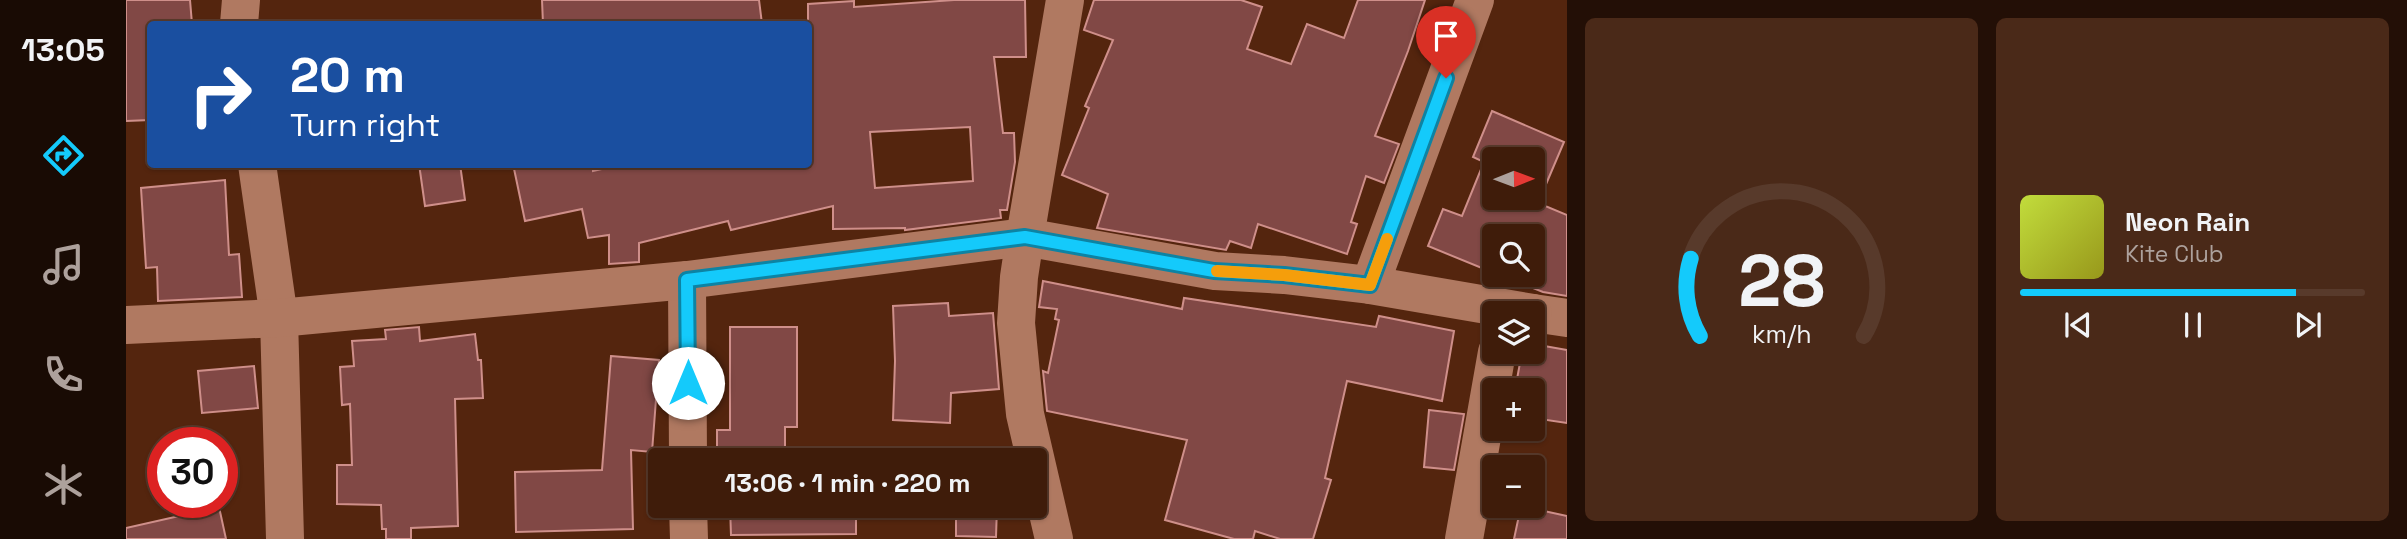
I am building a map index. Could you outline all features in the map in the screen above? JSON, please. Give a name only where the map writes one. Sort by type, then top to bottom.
[{"type":"street","points":[[239,21],[241,0]]},
{"type":"street","points":[[1054,539],[1025,414],[1018,336],[1019,277],[1065,0]]},
{"type":"street","points":[[1370,285],[1475,0]]},
{"type":"street","points":[[258,168],[279,318],[285,539]]},
{"type":"street","points":[[126,325],[279,318],[687,280],[1025,237],[1214,271],[1284,275],[1370,285],[1482,305]]},
{"type":"street","points":[[687,280],[688,448]]},
{"type":"street","points":[[1545,315],[1567,318]]},
{"type":"street","points":[[1464,539],[1495,364]]},
{"type":"street","points":[[688,518],[689,539]]},
{"type":"building","points":[[126,0],[190,0],[192,21],[147,21],[147,120],[126,121]]},
{"type":"building","points":[[542,0],[759,0],[762,21],[543,21]]},
{"type":"building","points":[[954,0],[1025,0],[1026,57],[994,57],[1003,133],[1014,133],[1015,162],[1007,210],[1000,210],[1001,218],[905,230],[833,229],[833,206],[731,230],[728,221],[639,243],[639,262],[609,264],[609,235],[588,238],[582,209],[525,221],[514,168],[593,168],[593,171],[606,168],[812,168],[812,21],[808,21],[808,4],[854,1],[854,7]],"holes":[[[970,127],[973,181],[875,188],[870,132]]]},
{"type":"building","points":[[1094,0],[1241,0],[1262,7],[1247,49],[1291,64],[1307,24],[1344,38],[1358,0],[1425,0],[1375,136],[1399,144],[1384,183],[1366,176],[1351,222],[1357,224],[1347,254],[1258,224],[1251,248],[1230,241],[1226,250],[1097,228],[1108,194],[1062,175],[1089,108],[1085,106],[1113,40],[1084,30]]},
{"type":"building","points":[[1492,111],[1564,142],[1545,187],[1545,147],[1482,147],[1482,161],[1473,157]]},
{"type":"building","points":[[1482,167],[1482,210],[1545,210],[1545,206],[1567,215],[1567,296],[1530,287],[1545,287],[1545,224],[1482,224],[1482,268],[1428,246],[1443,209],[1462,216]]},
{"type":"building","points":[[420,168],[461,168],[465,200],[425,206]]},
{"type":"building","points":[[225,180],[229,255],[239,254],[242,297],[158,301],[157,267],[146,268],[141,188]]},
{"type":"building","points":[[1043,281],[1182,309],[1184,298],[1376,327],[1379,316],[1454,331],[1442,401],[1347,381],[1325,478],[1331,480],[1313,539],[1280,539],[1255,531],[1253,539],[1234,539],[1165,520],[1187,440],[1047,411],[1043,371],[1048,373],[1059,320],[1055,319],[1057,309],[1039,307]]},
{"type":"building","points":[[948,303],[949,316],[993,313],[999,389],[951,393],[950,423],[893,420],[893,306]]},
{"type":"building","points":[[419,327],[420,341],[475,334],[478,360],[481,360],[483,398],[455,399],[458,526],[411,528],[411,539],[386,539],[386,529],[382,529],[381,505],[337,504],[337,465],[352,465],[350,404],[342,405],[340,367],[354,366],[352,341],[386,339],[385,330]]},
{"type":"building","points":[[730,327],[797,327],[797,427],[785,427],[785,448],[717,448],[717,430],[730,430]]},
{"type":"building","points":[[1545,346],[1567,350],[1567,423],[1545,420],[1545,378],[1517,378],[1520,364],[1545,364]]},
{"type":"building","points":[[611,356],[659,360],[652,448],[648,448],[648,452],[631,450],[633,529],[516,532],[515,472],[602,470]]},
{"type":"building","points":[[254,366],[258,408],[202,413],[198,371]]},
{"type":"building","points":[[1429,410],[1464,414],[1454,470],[1424,467]]},
{"type":"building","points":[[957,447],[997,447],[997,448]]},
{"type":"building","points":[[1545,511],[1567,516],[1567,539],[1514,539],[1518,518],[1545,518]]},
{"type":"building","points":[[170,518],[221,518],[226,539],[126,539],[126,528]]},
{"type":"building","points":[[730,518],[856,518],[856,534],[731,535]]},
{"type":"building","points":[[956,518],[997,518],[996,537],[956,536]]},
{"type":"slow traffic","points":[[1217,271],[1284,275],[1370,285],[1387,239]]},
{"type":"route","points":[[688,383],[687,280],[1025,237],[1214,271],[1284,275],[1370,285],[1446,78]]}]
